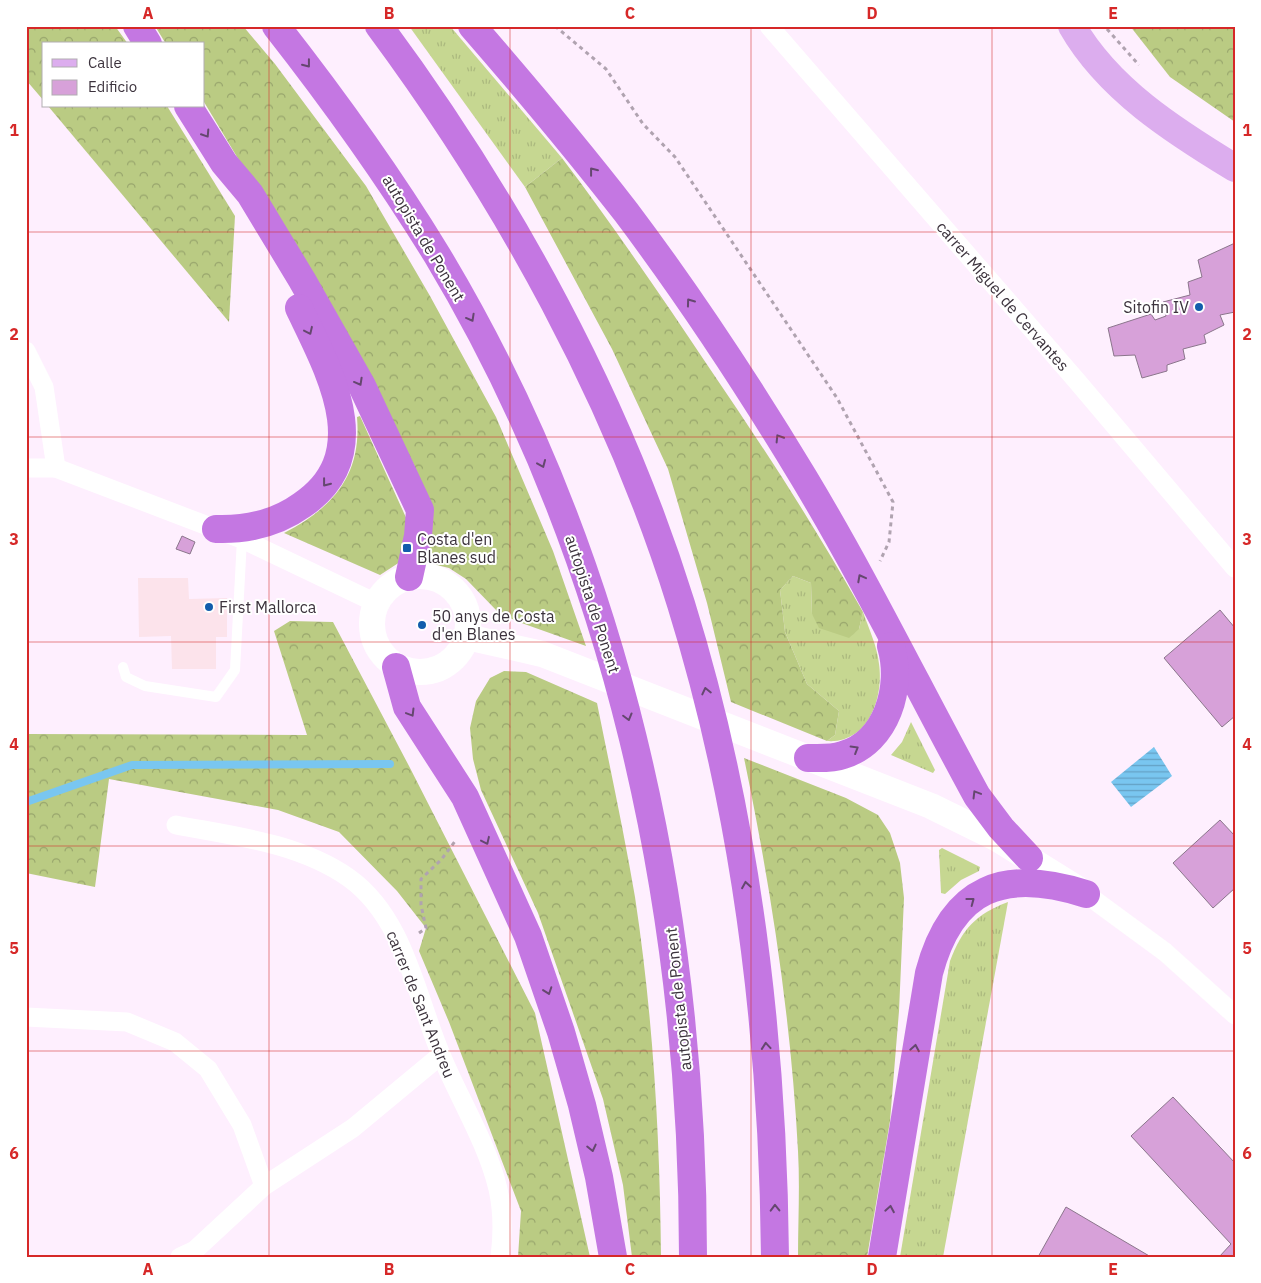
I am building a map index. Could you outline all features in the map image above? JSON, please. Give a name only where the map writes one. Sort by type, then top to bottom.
[{"type":"highway","points":[[137,26],[147,42]]},
{"type":"highway","name":"autopista de Ponent","points":[[276,26],[366,145],[458,293],[509,392],[541,463],[593,596],[632,730],[649,801],[671,930],[688,1080],[692,1153],[693,1257]]},
{"type":"highway","points":[[379,26],[419,81],[483,178],[580,352],[634,475],[680,602],[702,676],[728,786],[753,926],[772,1126],[775,1257]]},
{"type":"highway","points":[[472,26],[593,170],[699,314],[798,469],[867,588],[977,796],[1001,828],[1030,858]]},
{"type":"highway","points":[[189,108],[224,162],[250,194],[362,386],[420,510],[418,536],[409,577]]},
{"type":"highway","points":[[216,529],[234,530],[259,525],[296,510],[312,498],[334,473],[341,453],[343,426],[340,406],[332,382],[312,337],[287,283],[240,200],[224,162]]},
{"type":"highway","points":[[800,755],[843,755],[856,749],[881,725],[895,689],[893,653],[884,621]]},
{"type":"highway","points":[[396,667],[407,707],[465,797],[528,936],[561,1032],[599,1177],[613,1257]]},
{"type":"highway","points":[[882,1257],[929,973],[947,924],[977,896],[1012,883],[1042,883],[1086,894]]},
{"type":"main road","points":[[1072,26],[1079,38],[1106,70],[1143,106],[1235,168]]},
{"type":"street","name":"carrer Miguel de Cervantes","points":[[769,26],[1076,380],[1235,568]]},
{"type":"street","points":[[26,351],[44,387],[56,468]]},
{"type":"street","points":[[26,468],[56,468],[242,539],[376,603]]},
{"type":"street","points":[[426,576],[442,581],[455,590],[465,604],[469,620],[467,637],[461,650],[452,662],[439,670],[425,673],[410,672],[396,667],[385,658],[374,639],[372,617],[376,603],[384,591],[396,582],[409,577],[426,576]]},
{"type":"street","points":[[467,637],[542,654],[965,822],[1030,858],[1086,894],[1165,952],[1235,1015]]},
{"type":"street","name":"carrer de Sant Andreu","points":[[176,824],[274,845],[301,853],[349,878],[376,905],[399,944],[441,1055],[493,1173],[498,1189],[503,1229],[500,1257]]},
{"type":"street","points":[[26,1017],[127,1022],[175,1042],[208,1070],[242,1125],[264,1186]]},
{"type":"street","points":[[180,1257],[195,1250],[264,1186],[353,1128],[441,1055]]},
{"type":"lane","points":[[123,667],[126,677],[145,686],[216,697],[235,670],[242,539]]},
{"type":"path","points":[[556,26],[606,69],[642,124],[675,157],[837,398],[893,502],[889,542],[867,588]]},
{"type":"path","points":[[1105,26],[1141,67]]},
{"type":"path","points":[[399,944],[426,928],[422,905],[421,879],[441,860],[465,829],[477,822]]},
{"type":"shaded area","points":[[138,578],[188,578],[189,599],[227,598],[227,637],[216,637],[216,669],[172,669],[171,636],[139,637]]},
{"type":"green space","points":[[26,26],[115,26],[127,42],[42,42],[42,99],[26,80]]},
{"type":"green space","points":[[155,26],[243,26],[275,64],[366,186],[430,296],[496,417],[553,551],[586,646],[516,621],[497,611],[466,579],[449,568],[420,561],[430,511],[414,465],[368,375],[205,104],[205,42],[165,42]]},
{"type":"green space","points":[[409,26],[450,26],[562,158],[525,187]]},
{"type":"green space","points":[[1130,26],[1235,26],[1235,122],[1170,77]]},
{"type":"green space","points":[[50,108],[168,108],[235,216],[229,322]]},
{"type":"green space","points":[[562,158],[638,262],[750,428],[808,519],[863,612],[859,629],[849,638],[819,628],[812,614],[811,583],[793,576],[780,590],[785,632],[807,684],[839,711],[835,735],[827,741],[731,702],[707,603],[668,469],[612,349],[525,187]]},
{"type":"green space","points":[[360,416],[408,522],[403,560],[380,575],[284,533],[317,512],[330,501],[341,487],[349,473],[355,456],[357,417]]},
{"type":"green space","points":[[793,576],[811,583],[812,614],[859,629],[863,612],[875,644],[880,677],[876,704],[863,727],[853,735],[841,740],[827,741],[835,735],[839,711],[807,684],[785,632],[780,590]]},
{"type":"green space","points":[[290,621],[333,622],[535,1013],[590,1257],[518,1257],[521,1211],[449,1022],[419,951],[426,928],[397,891],[339,832],[278,810],[109,779],[95,887],[26,873],[26,734],[307,735],[274,631]]},
{"type":"green space","points":[[504,671],[526,672],[597,703],[635,897],[647,986],[657,1121],[661,1257],[632,1257],[623,1185],[603,1099],[538,913],[481,790],[473,759],[470,728],[476,701],[490,678]]},
{"type":"green space","points":[[911,722],[935,770],[933,773],[891,755],[902,742]]},
{"type":"green space","points":[[744,758],[846,798],[878,815],[890,833],[900,863],[904,898],[899,1011],[890,1121],[867,1257],[798,1257],[799,1164],[785,1002],[763,856]]},
{"type":"green space","points":[[942,848],[980,867],[979,871],[961,880],[945,894],[941,893],[939,850]]},
{"type":"green space","points":[[1008,902],[943,1257],[900,1257],[950,961],[965,931],[971,924],[987,912]]},
{"type":"water","points":[[1154,747],[1172,776],[1131,807],[1111,782]]},
{"type":"building","name":"Sitofin IV","points":[[1235,243],[1235,312],[1220,315],[1224,325],[1204,335],[1206,343],[1183,349],[1185,359],[1167,365],[1167,371],[1142,378],[1135,355],[1114,356],[1108,328],[1151,314],[1155,320],[1166,316],[1163,302],[1190,295],[1188,282],[1202,277],[1198,260]]},
{"type":"building","points":[[182,536],[195,542],[190,554],[176,549]]},
{"type":"building","points":[[1220,610],[1235,628],[1235,716],[1222,727],[1164,658]]},
{"type":"building","points":[[1220,820],[1235,836],[1235,888],[1213,908],[1173,863]]},
{"type":"building","points":[[1173,1097],[1235,1163],[1235,1257],[1219,1257],[1231,1244],[1131,1136]]},
{"type":"building","points":[[1066,1207],[1151,1257],[1038,1257]]},
{"type":"waterway","points":[[26,802],[132,765],[390,764]]},
{"type":"place","name":"Sitofin IV","points":[[1199,307]]},
{"type":"place","name":"Costa d'en Blanes sud","points":[[407,548]]},
{"type":"place","name":"First Mallorca","points":[[209,607]]},
{"type":"place","name":"50 anys de Costa d'en Blanes","points":[[422,625]]}]
